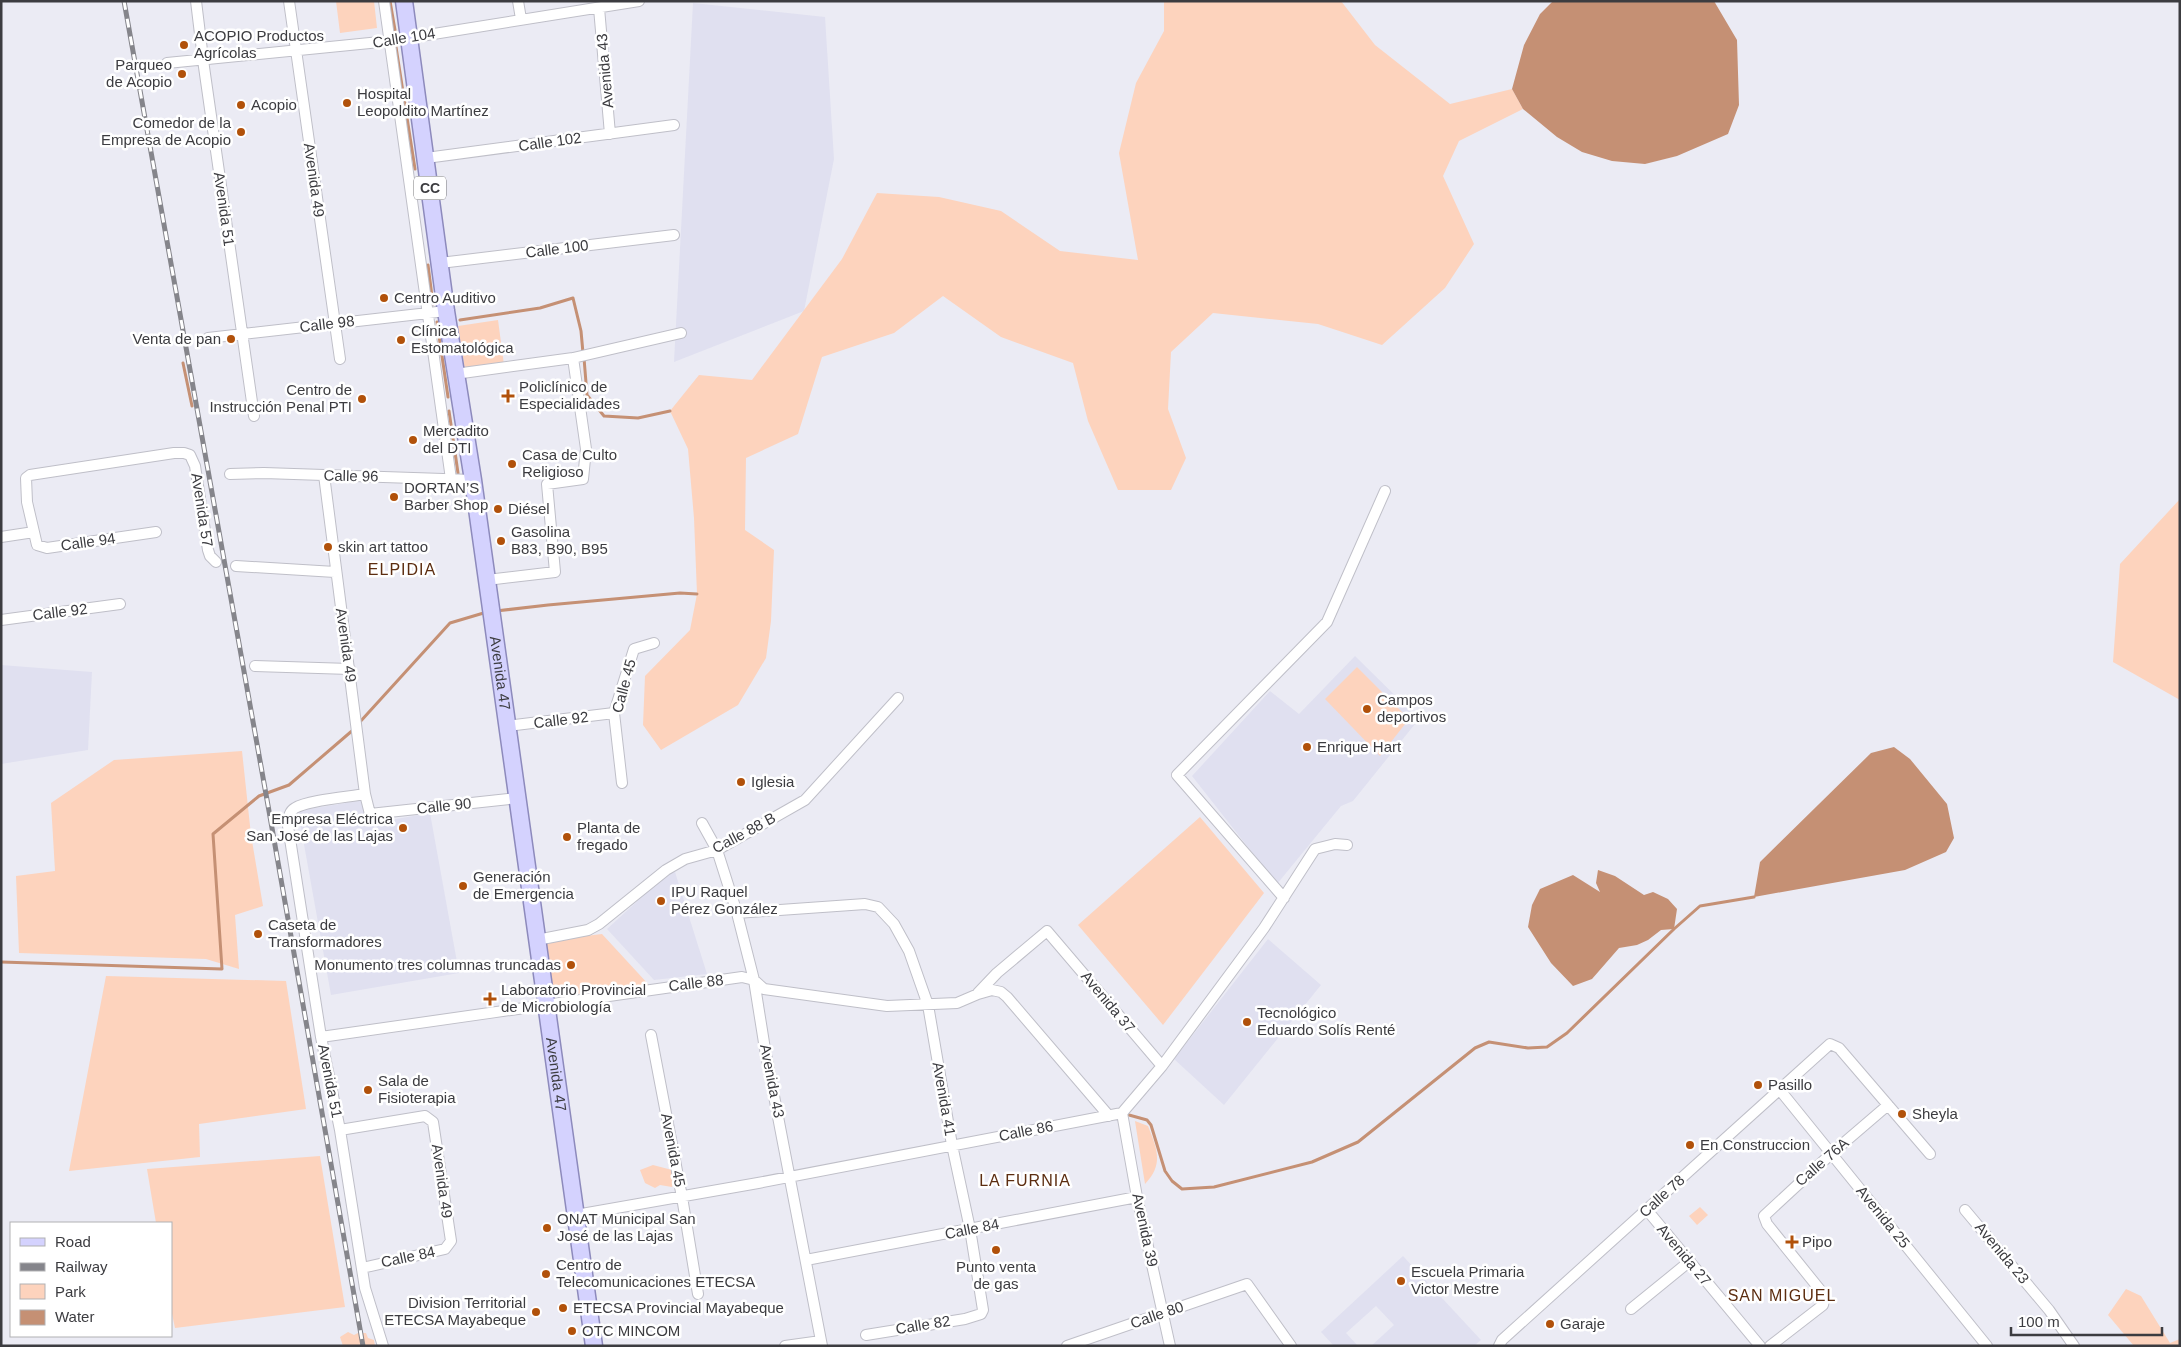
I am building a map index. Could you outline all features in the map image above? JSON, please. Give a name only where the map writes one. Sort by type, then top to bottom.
[{"type":"main road","name":"Avenida 47","points":[[404,1],[446,311],[492,612],[594,1346]]},
{"type":"street","name":"Avenida 51","points":[[196,1],[254,416]]},
{"type":"street","name":"Avenida 49","points":[[290,1],[340,359]]},
{"type":"street","points":[[384,1],[451,479]]},
{"type":"street","points":[[518,1],[521,19]]},
{"type":"street","name":"Calle 104","points":[[167,63],[390,41],[639,1]]},
{"type":"street","name":"Avenida 43","points":[[599,8],[610,134]]},
{"type":"street","name":"Calle 102","points":[[426,158],[674,125]]},
{"type":"street","points":[[413,212],[433,210]]},
{"type":"street","name":"Calle 100","points":[[440,263],[674,235]]},
{"type":"street","name":"Calle 98","points":[[208,338],[446,311]]},
{"type":"street","points":[[455,374],[573,358],[681,333]]},
{"type":"street","points":[[487,580],[556,572],[547,484],[583,478],[586,449],[573,358]]},
{"type":"street","name":"Avenida 57","points":[[34,532],[27,502],[26,478],[30,475],[184,453],[190,455],[195,466],[208,550],[210,556],[216,562]]},
{"type":"street","name":"Calle 96","points":[[230,474],[473,480]]},
{"type":"street","name":"Avenida 49","points":[[324,476],[365,794],[370,814]]},
{"type":"street","points":[[1284,898],[1177,775],[1326,622],[1385,492]]},
{"type":"street","points":[[1,537],[34,532]]},
{"type":"street","name":"Calle 94","points":[[34,532],[37,545],[47,548],[156,532]]},
{"type":"street","points":[[236,566],[335,572]]},
{"type":"street","name":"Calle 92","points":[[1,620],[120,604]]},
{"type":"street","name":"Calle 45","points":[[622,783],[614,713],[634,649],[654,643]]},
{"type":"street","points":[[255,666],[350,669]]},
{"type":"street","name":"Calle 88 B","points":[[537,940],[588,930],[599,924],[666,870],[685,859],[717,850],[805,800],[898,698]]},
{"type":"street","name":"Calle 92","points":[[507,726],[614,713]]},
{"type":"street","name":"Avenida 51","points":[[365,794],[311,803],[295,808],[290,813],[288,826],[321,1037],[340,1130],[362,1268],[383,1346]]},
{"type":"street","name":"Calle 90","points":[[370,814],[518,798]]},
{"type":"street","name":"Avenida 43","points":[[702,823],[717,850],[737,913],[754,980],[765,1049],[821,1344]]},
{"type":"street","points":[[1122,1113],[1162,1066],[1284,898],[1315,849],[1335,844],[1347,845]]},
{"type":"street","name":"Avenida 41","points":[[737,913],[865,904],[878,907],[894,924],[909,951],[928,1005],[952,1145],[984,1305],[981,1314]]},
{"type":"street","name":"Calle 88","points":[[978,994],[997,973],[1043,933],[1047,931],[1054,937]]},
{"type":"street","name":"Avenida 37","points":[[1054,937],[1162,1066]]},
{"type":"street","name":"Calle 88","points":[[321,1037],[742,977],[754,980],[764,989],[887,1006],[957,1003],[992,990],[1001,992],[1008,997],[1109,1116]]},
{"type":"street","name":"Avenida 45","points":[[651,1035],[682,1196],[698,1294]]},
{"type":"street","name":"Calle 78","points":[[1500,1346],[1502,1340],[1826,1047],[1834,1045],[1839,1048],[1888,1105]]},
{"type":"street","name":"Avenida 25","points":[[1780,1090],[1984,1342]]},
{"type":"street","points":[[1888,1105],[1930,1154]]},
{"type":"street","name":"Calle 76A","points":[[1770,1346],[1823,1305],[1825,1296],[1767,1224],[1764,1216],[1832,1153],[1888,1105]]},
{"type":"street","name":"Calle 86","points":[[576,1215],[1122,1113]]},
{"type":"street","name":"Avenida 39","points":[[1122,1113],[1137,1197],[1170,1346]]},
{"type":"street","name":"Avenida 49","points":[[340,1130],[425,1116],[434,1122],[451,1241]]},
{"type":"street","name":"Calle 84","points":[[806,1260],[1137,1197]]},
{"type":"street","name":"Avenida 27","points":[[1647,1210],[1760,1346]]},
{"type":"street","name":"Avenida 23","points":[[1965,1210],[2049,1310],[2074,1346]]},
{"type":"street","name":"Calle 84","points":[[362,1268],[445,1249],[451,1241]]},
{"type":"street","points":[[1631,1309],[1690,1261]]},
{"type":"street","name":"Calle 80","points":[[1067,1346],[1247,1284],[1292,1346]]},
{"type":"street","name":"Calle 82","points":[[866,1335],[965,1319],[981,1314]]},
{"type":"street","points":[[1971,1346],[1984,1342]]},
{"type":"street","points":[[785,1346],[821,1344]]},
{"type":"shaded area","points":[[693,3],[825,17],[834,159],[804,311],[674,362]]},
{"type":"shaded area","name":"Enrique Hart","points":[[1355,656],[1419,719],[1353,801],[1341,806],[1277,884],[1192,776],[1270,691],[1299,714]]},
{"type":"shaded area","points":[[1,665],[92,672],[88,750],[1,764]]},
{"type":"shaded area","points":[[363,800],[368,824],[430,813],[459,973],[331,995],[298,811]]},
{"type":"shaded area","name":"IPU Raquel Pérez González","points":[[675,872],[707,974],[654,980],[607,929],[668,873]]},
{"type":"shaded area","name":"Tecnológico Eduardo Solís Renté","points":[[1268,939],[1321,985],[1224,1105],[1174,1059]]},
{"type":"shaded area","name":"Escuela Primaria Victor Mestre","points":[[1403,1256],[1481,1340],[1474,1346],[1371,1346],[1394,1325],[1376,1306],[1346,1333],[1358,1346],[1334,1346],[1321,1332]]},
{"type":"green space","points":[[336,1],[374,1],[377,28],[340,33]]},
{"type":"green space","points":[[1164,1],[1341,1],[1375,45],[1450,104],[1512,89],[1523,109],[1459,141],[1443,176],[1474,244],[1445,288],[1382,345],[1318,324],[1213,313],[1171,352],[1168,409],[1186,458],[1171,490],[1118,490],[1088,421],[1073,363],[1001,337],[943,296],[894,333],[822,357],[798,434],[746,458],[745,530],[774,550],[771,621],[766,658],[738,705],[661,750],[643,725],[645,676],[690,630],[697,594],[694,518],[688,449],[670,411],[699,375],[752,380],[842,259],[877,193],[939,197],[1001,211],[1060,251],[1138,260],[1119,153],[1136,83],[1164,31]]},
{"type":"green space","points":[[498,320],[504,365],[465,370],[458,326]]},
{"type":"green space","points":[[2180,499],[2180,700],[2113,662],[2120,564]]},
{"type":"green space","name":"Campos deportivos","points":[[1357,667],[1409,719],[1380,756],[1325,699]]},
{"type":"green space","points":[[242,751],[251,835],[263,906],[235,915],[239,969],[206,959],[19,953],[16,876],[55,871],[51,803],[114,760]]},
{"type":"green space","points":[[1200,817],[1264,893],[1163,1025],[1078,925]]},
{"type":"green space","points":[[602,934],[649,985],[552,997],[545,941]]},
{"type":"green space","points":[[106,976],[286,981],[306,1109],[199,1124],[200,1157],[69,1171]]},
{"type":"green space","points":[[1135,1121],[1148,1126],[1156,1149],[1157,1163],[1155,1170],[1145,1184]]},
{"type":"green space","points":[[320,1156],[345,1307],[175,1328],[172,1314],[172,1222],[156,1222],[147,1169]]},
{"type":"green space","points":[[653,1165],[672,1170],[674,1181],[672,1187],[660,1185],[655,1188],[645,1183],[640,1170]]},
{"type":"green space","points":[[1700,1207],[1708,1215],[1697,1225],[1689,1216]]},
{"type":"green space","points":[[2126,1289],[2141,1296],[2170,1343],[2180,1339],[2180,1346],[2134,1346],[2108,1315]]},
{"type":"green space","points":[[348,1332],[354,1335],[366,1333],[368,1338],[374,1340],[375,1346],[343,1346],[340,1337]]},
{"type":"water","points":[[1553,1],[1714,1],[1737,40],[1739,105],[1728,134],[1677,156],[1645,164],[1612,161],[1582,152],[1557,137],[1523,109],[1512,89],[1524,45],[1540,14]]},
{"type":"water","points":[[1894,747],[1910,759],[1947,804],[1954,838],[1946,852],[1905,870],[1754,897],[1760,862],[1871,753]]},
{"type":"water","points":[[1598,870],[1615,876],[1644,895],[1653,892],[1668,899],[1677,909],[1674,929],[1661,930],[1648,940],[1637,945],[1619,948],[1592,979],[1573,986],[1551,963],[1528,927],[1532,905],[1540,889],[1573,875],[1600,892],[1596,883]]},
{"type":"waterway","points":[[390,1],[395,30]]},
{"type":"waterway","points":[[396,47],[415,169]]},
{"type":"waterway","points":[[428,265],[433,304]]},
{"type":"waterway","points":[[460,320],[540,308],[573,298],[581,331],[583,353]]},
{"type":"waterway","points":[[437,322],[448,397]]},
{"type":"waterway","points":[[584,358],[587,395],[604,416],[638,418],[670,411]]},
{"type":"waterway","points":[[183,363],[192,406]]},
{"type":"waterway","points":[[449,411],[458,473]]},
{"type":"waterway","points":[[496,611],[680,593],[697,594]]},
{"type":"waterway","points":[[359,723],[450,623],[487,612]]},
{"type":"waterway","points":[[1,962],[222,969],[213,834],[259,796],[289,785],[353,730]]},
{"type":"waterway","points":[[1129,1115],[1147,1120],[1151,1125],[1165,1171],[1172,1181],[1182,1189],[1214,1187],[1312,1162],[1358,1142],[1475,1048],[1489,1042],[1528,1048],[1547,1047],[1567,1033],[1700,906],[1754,897]]},
{"type":"railway","points":[[124,1],[363,1346]]},
{"type":"place","name":"ACOPIO Productos Agrícolas","points":[[184,45]]},
{"type":"place","name":"Parqueo de Acopio","points":[[182,74]]},
{"type":"place","name":"Hospital Leopoldito Martínez","points":[[347,103]]},
{"type":"place","name":"Acopio","points":[[241,105]]},
{"type":"place","name":"Comedor de la Empresa de Acopio","points":[[241,132]]},
{"type":"place","name":"Centro Auditivo","points":[[384,298]]},
{"type":"place","name":"Venta de pan","points":[[231,339]]},
{"type":"place","name":"Clínica Estomatológica","points":[[401,340]]},
{"type":"place","name":"Policlínico de Especialidades","points":[[508,396]]},
{"type":"place","name":"Centro de Instrucción Penal PTI","points":[[362,399]]},
{"type":"place","name":"Mercadito del DTI","points":[[413,440]]},
{"type":"place","name":"Casa de Culto Religioso","points":[[512,464]]},
{"type":"place","name":"DORTAN’S Barber Shop","points":[[394,497]]},
{"type":"place","name":"Diésel","points":[[498,509]]},
{"type":"place","name":"Gasolina B83, B90, B95","points":[[501,541]]},
{"type":"place","name":"skin art tattoo","points":[[328,547]]},
{"type":"place","name":"Campos deportivos","points":[[1367,709]]},
{"type":"place","name":"Enrique Hart","points":[[1307,747]]},
{"type":"place","name":"Iglesia","points":[[741,782]]},
{"type":"place","name":"Empresa Eléctrica San José de las Lajas","points":[[403,828]]},
{"type":"place","name":"Planta de fregado","points":[[567,837]]},
{"type":"place","name":"Generación de Emergencia","points":[[463,886]]},
{"type":"place","name":"IPU Raquel Pérez González","points":[[661,901]]},
{"type":"place","name":"Caseta de Transformadores","points":[[258,934]]},
{"type":"place","name":"Monumento tres columnas truncadas","points":[[571,965]]},
{"type":"place","name":"Laboratorio Provincial de Microbiología","points":[[490,999]]},
{"type":"place","name":"Tecnológico Eduardo Solís Renté","points":[[1247,1022]]},
{"type":"place","name":"Pasillo","points":[[1758,1085]]},
{"type":"place","name":"Sala de Fisioterapia","points":[[368,1090]]},
{"type":"place","name":"Sheyla","points":[[1902,1114]]},
{"type":"place","name":"En Construccion","points":[[1690,1145]]},
{"type":"place","name":"ONAT Municipal San José de las Lajas","points":[[547,1228]]},
{"type":"place","name":"Pipo","points":[[1792,1242]]},
{"type":"place","name":"Punto venta de gas","points":[[996,1250]]},
{"type":"place","name":"Centro de Telecomunicaciones ETECSA","points":[[546,1274]]},
{"type":"place","name":"Escuela Primaria Victor Mestre","points":[[1401,1281]]},
{"type":"place","name":"ETECSA Provincial Mayabeque","points":[[563,1308]]},
{"type":"place","name":"Division Territorial ETECSA Mayabeque","points":[[536,1312]]},
{"type":"place","name":"Garaje","points":[[1550,1324]]},
{"type":"place","name":"OTC MINCOM","points":[[572,1331]]},
{"type":"district","name":"ELPIDIA","points":[[402,569]]},
{"type":"district","name":"LA FURNIA","points":[[1025,1180]]},
{"type":"district","name":"SAN MIGUEL","points":[[1782,1295]]}]
